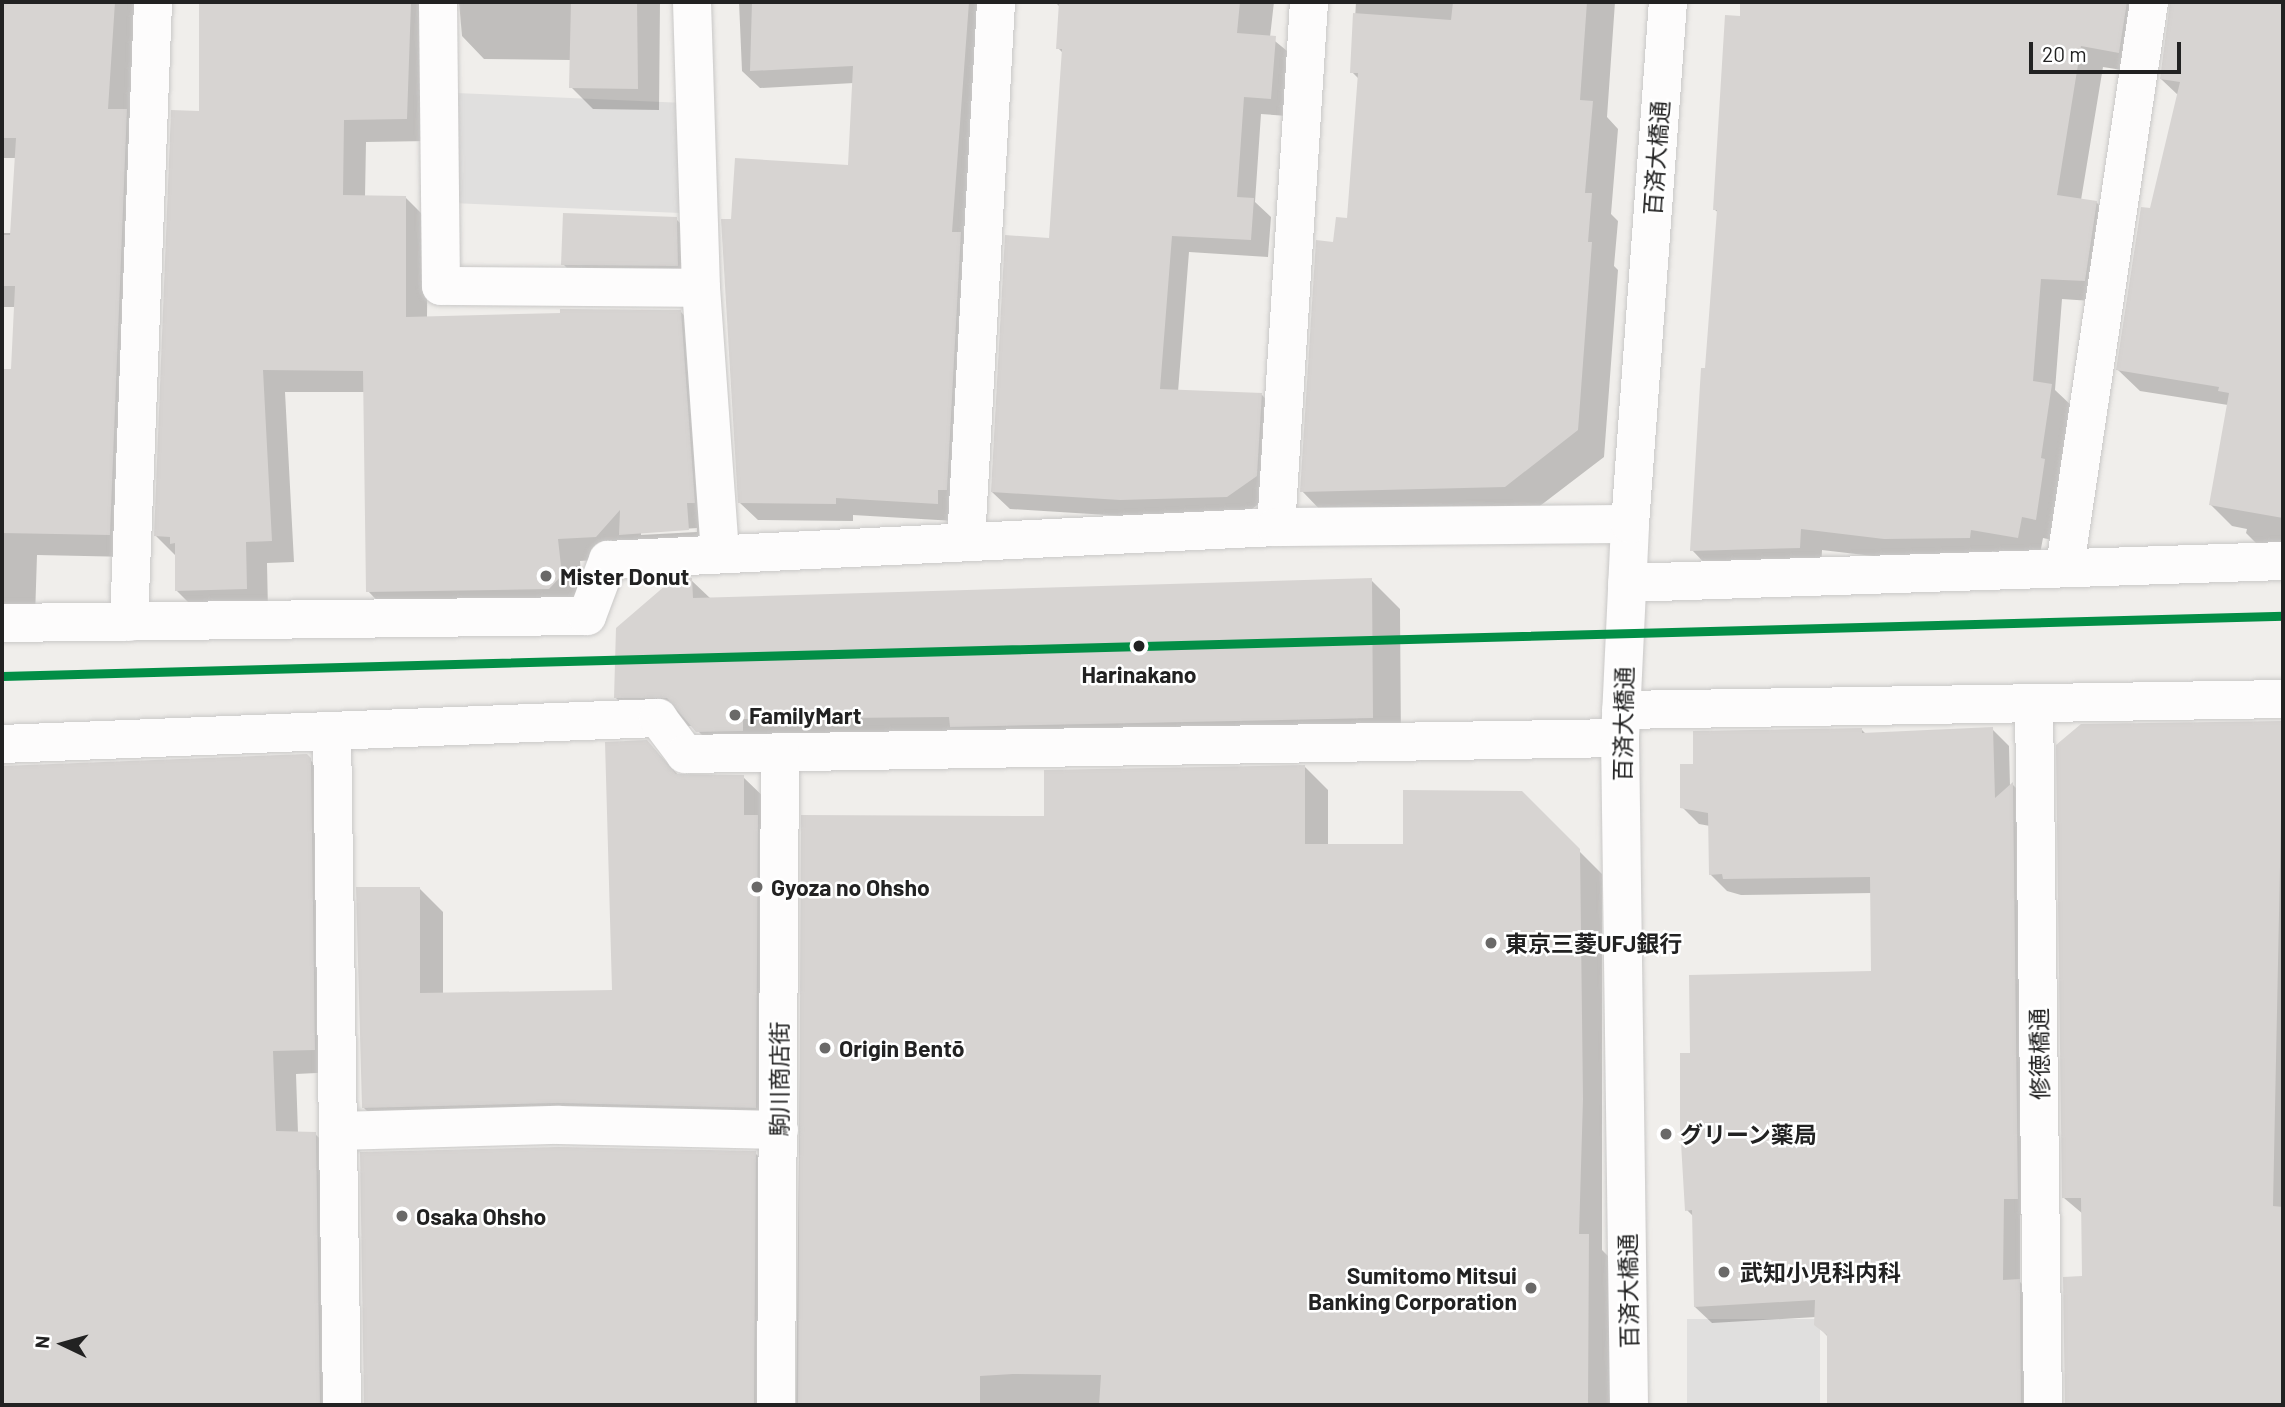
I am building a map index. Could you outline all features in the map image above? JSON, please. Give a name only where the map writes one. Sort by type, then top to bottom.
[{"type":"street","points":[[129,622],[153,2]]},
{"type":"street","points":[[438,2],[441,286],[701,288]]},
{"type":"street","points":[[692,2],[701,288],[720,553]]},
{"type":"street","points":[[966,541],[996,2]]},
{"type":"street","points":[[1276,527],[1309,2]]},
{"type":"street","name":"百済大橋通","points":[[1629,1405],[1621,724],[1630,524],[1668,2]]},
{"type":"street","points":[[2064,566],[2149,2]]},
{"type":"street","points":[[2,623],[587,616],[608,560],[1276,527],[1630,524]]},
{"type":"street","points":[[1627,583],[2064,566],[2283,561]]},
{"type":"street","points":[[2,744],[658,718],[685,754],[1621,724],[2034,703],[2283,699]]},
{"type":"street","name":"修徳橋通","points":[[2034,703],[2043,1405]]},
{"type":"street","points":[[332,731],[342,1405]]},
{"type":"street","name":"駒川商店街","points":[[776,1405],[780,752]]},
{"type":"street","points":[[338,1131],[559,1125],[779,1130]]},
{"type":"shaded area","points":[[456,93],[685,103],[680,213],[452,203]]},
{"type":"shaded area","points":[[1687,1319],[1820,1319],[1820,1405],[1687,1405]]},
{"type":"building","points":[[2,2],[115,2],[108,109],[127,109],[110,535],[2,533],[2,369],[11,369],[15,286],[2,286],[2,235],[10,235],[16,138],[2,138]]},
{"type":"building","points":[[199,2],[411,2],[407,119],[344,120],[343,195],[406,196],[406,317],[560,313],[560,309],[681,310],[695,503],[687,503],[689,530],[619,535],[620,510],[596,537],[558,539],[562,575],[549,589],[366,592],[363,371],[263,370],[272,541],[246,542],[247,589],[175,591],[175,543],[170,544],[170,537],[154,536],[171,110],[199,111]]},
{"type":"building","points":[[571,2],[637,2],[638,89],[569,88]]},
{"type":"building","points":[[752,2],[969,2],[952,232],[961,232],[947,490],[938,490],[938,504],[836,498],[836,504],[738,503],[721,219],[731,219],[735,158],[848,165],[853,66],[750,71]]},
{"type":"building","points":[[1059,2],[1240,2],[1237,33],[1276,36],[1271,99],[1244,97],[1237,197],[1254,198],[1251,240],[1172,236],[1160,389],[1262,393],[1257,476],[1227,497],[1120,500],[991,492],[1005,235],[1049,238],[1062,49],[1056,49]]},
{"type":"building","points":[[1453,2],[1587,2],[1580,100],[1593,101],[1585,193],[1592,193],[1588,242],[1592,242],[1578,430],[1505,487],[1300,492],[1316,240],[1333,242],[1336,217],[1347,218],[1358,73],[1350,73],[1353,13],[1451,20]]},
{"type":"building","points":[[1740,2],[2127,2],[2119,53],[2081,46],[2057,195],[2097,201],[2085,281],[2041,279],[2033,381],[2052,384],[2041,458],[2045,459],[2036,520],[2022,517],[2018,538],[1971,530],[1970,538],[1884,539],[1801,529],[1800,548],[1690,551],[1701,368],[1705,368],[1717,210],[1713,210],[1725,15],[1740,16]]},
{"type":"building","points":[[2170,2],[2283,2],[2283,518],[2209,505],[2229,393],[2218,391],[2219,387],[2116,370],[2141,207],[2150,208],[2180,82],[2160,79]]},
{"type":"building","points":[[563,213],[677,217],[678,266],[561,265]]},
{"type":"building","points":[[692,578],[693,598],[1372,578],[1373,718],[950,727],[949,717],[743,719],[743,731],[696,732],[667,698],[614,698],[616,628],[673,579]]},
{"type":"building","points":[[2283,721],[2273,1206],[2283,1207],[2283,1405],[2065,1405],[2063,1277],[2082,1276],[2081,1198],[2062,1198],[2056,745],[2081,724]]},
{"type":"building","points":[[1993,727],[1995,798],[2013,782],[2018,1199],[2004,1199],[2003,1280],[2020,1279],[2021,1405],[1827,1405],[1827,1335],[1814,1325],[1815,1300],[1694,1307],[1692,1210],[1685,1211],[1680,1126],[1680,1053],[1690,1053],[1689,975],[1871,971],[1870,877],[1723,879],[1722,874],[1709,875],[1708,813],[1680,808],[1680,764],[1693,764],[1693,731],[1862,728],[1862,733]]},
{"type":"building","points":[[647,740],[676,774],[744,775],[744,815],[758,815],[756,1108],[558,1103],[362,1108],[356,887],[420,887],[420,993],[612,990],[605,742]]},
{"type":"building","points":[[307,754],[311,758],[315,1050],[273,1051],[276,1131],[316,1132],[320,1405],[2,1405],[2,766]]},
{"type":"building","points":[[1305,765],[1305,844],[1403,844],[1403,790],[1522,791],[1580,849],[1583,1099],[1579,1234],[1589,1234],[1588,1405],[1099,1405],[1101,1375],[1013,1374],[980,1376],[980,1405],[798,1405],[801,815],[1044,816],[1044,770]]},
{"type":"building","points":[[559,1147],[756,1151],[754,1405],[364,1405],[360,1152]]},
{"type":"transit line","points":[[2,676],[2283,616]]},
{"type":"place","name":"Mister Donut","points":[[546,576]]},
{"type":"place","name":"Harinakano","points":[[1139,646]]},
{"type":"place","name":"FamilyMart","points":[[735,715]]},
{"type":"place","name":"Gyoza no Ohsho","points":[[757,887]]},
{"type":"place","name":"東京三菱UFJ銀行","points":[[1491,943]]},
{"type":"place","name":"Origin Bentō","points":[[825,1048]]},
{"type":"place","name":"グリーン薬局","points":[[1666,1134]]},
{"type":"place","name":"Osaka Ohsho","points":[[402,1216]]},
{"type":"place","name":"武知小児科内科","points":[[1724,1272]]},
{"type":"place","name":"Sumitomo Mitsui Banking Corporation","points":[[1531,1288]]}]
